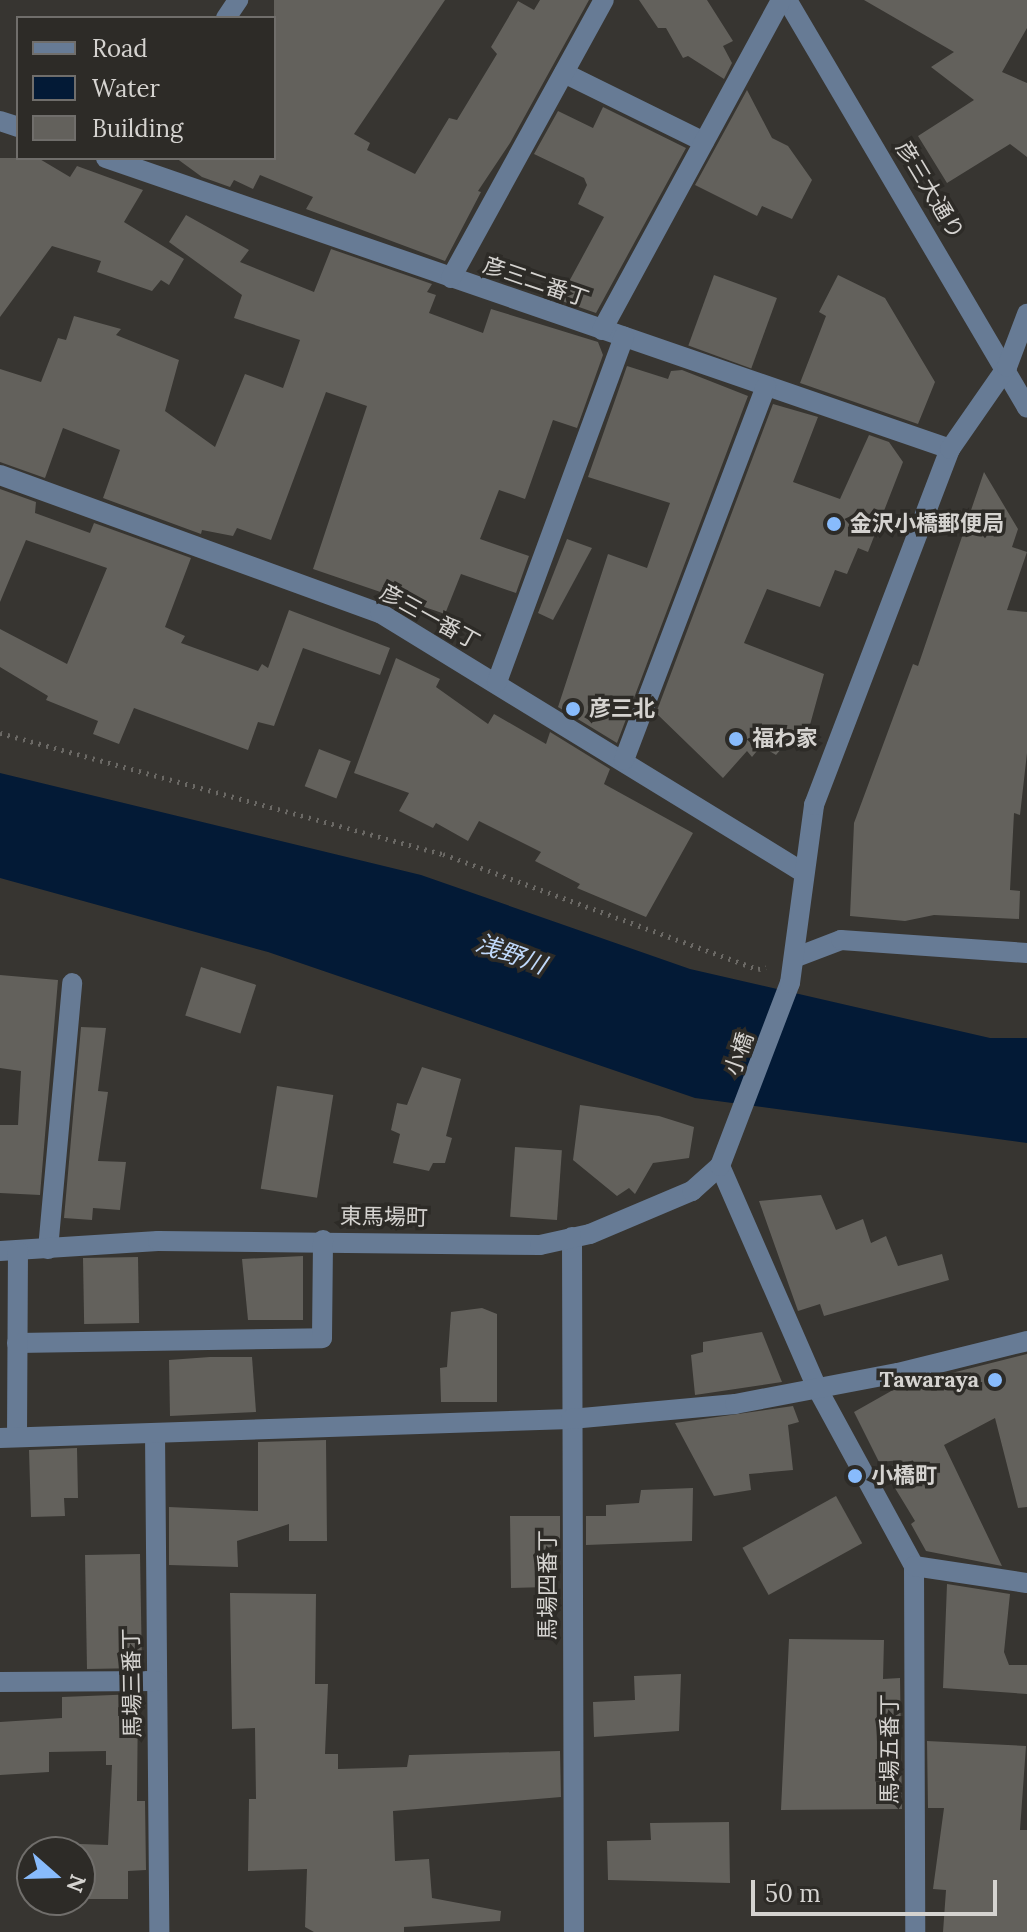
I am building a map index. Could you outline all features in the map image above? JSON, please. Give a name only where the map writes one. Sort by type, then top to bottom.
[{"type":"street","points":[[451,278],[604,0]]},
{"type":"street","points":[[602,330],[784,0]]},
{"type":"street","name":"彦三大通り","points":[[784,0],[1007,367],[1027,408]]},
{"type":"street","points":[[564,73],[704,142]]},
{"type":"street","name":"彦三二番丁","points":[[120,160],[451,278],[950,449]]},
{"type":"street","name":"小橋","points":[[734,1141],[790,983],[814,805],[950,449],[1007,367],[1027,314]]},
{"type":"street","points":[[497,682],[624,337]]},
{"type":"street","points":[[624,760],[766,386]]},
{"type":"street","name":"彦三一番丁","points":[[1,480],[380,613],[803,872]]},
{"type":"street","points":[[794,958],[841,940],[1027,953]]},
{"type":"street","points":[[48,1249],[72,983]]},
{"type":"street","name":"東馬場町","points":[[9,1251],[158,1241],[323,1240],[540,1245],[572,1237],[692,1191],[720,1166],[734,1141]]},
{"type":"street","points":[[720,1166],[817,1388],[914,1566],[1027,1583]]},
{"type":"street","name":"馬場四番丁","points":[[572,1237],[574,1932]]},
{"type":"street","points":[[17,1343],[322,1338],[323,1240]]},
{"type":"street","points":[[9,1251],[17,1343],[8,1437],[571,1419],[735,1404],[1027,1341]]},
{"type":"street","name":"馬場三番丁","points":[[155,1433],[159,1932]]},
{"type":"street","name":"馬場五番丁","points":[[914,1566],[915,1932]]},
{"type":"street","points":[[0,1682],[156,1681]]},
{"type":"path","points":[[0,733],[443,854],[758,969],[794,958]]},
{"type":"water","name":"浅野川","points":[[0,773],[421,875],[690,969],[990,1038],[1027,1038],[1027,1143],[695,1098],[268,952],[0,878]]},
{"type":"building","points":[[274,0],[445,0],[354,134],[370,143],[367,150],[415,174],[449,118],[457,120],[497,54],[491,47],[518,1],[534,10],[540,0],[589,0],[510,143],[478,191],[481,192],[445,261],[306,209],[313,197],[260,175],[253,189],[234,180],[230,187],[202,177],[179,160],[276,160]]},
{"type":"building","points":[[639,0],[707,0],[733,41],[723,46],[732,63],[724,79],[688,56],[683,58],[666,28],[658,28]]},
{"type":"building","points":[[864,0],[1027,0],[1027,28],[1002,72],[1027,83],[1027,157],[1010,144],[947,183],[918,136],[974,100],[931,67],[954,52]]},
{"type":"building","points":[[747,90],[772,138],[788,146],[812,180],[792,219],[762,206],[757,216],[695,185]]},
{"type":"building","points":[[603,107],[686,148],[596,313],[559,300],[604,217],[578,204],[587,185],[584,178],[534,154],[558,111],[593,128]]},
{"type":"building","points":[[0,158],[41,160],[70,177],[77,166],[143,190],[124,222],[184,259],[169,285],[161,280],[152,291],[97,272],[101,261],[52,246],[0,317]]},
{"type":"building","points":[[186,215],[249,250],[240,262],[314,292],[331,249],[432,284],[427,292],[436,295],[429,313],[483,333],[491,309],[598,342],[603,355],[577,428],[553,420],[525,499],[499,490],[480,539],[529,556],[516,593],[461,574],[445,614],[313,569],[367,406],[326,392],[271,540],[237,528],[233,536],[202,530],[201,534],[103,498],[120,450],[63,428],[45,478],[0,462],[0,369],[41,382],[58,338],[66,340],[74,316],[121,329],[116,335],[179,360],[165,411],[215,447],[245,374],[283,388],[300,340],[234,318],[242,295],[169,242]]},
{"type":"building","points":[[714,275],[777,298],[751,368],[688,345]]},
{"type":"building","points":[[838,275],[885,298],[935,382],[918,424],[800,383],[826,316],[819,312]]},
{"type":"building","points":[[627,366],[668,379],[671,371],[682,370],[748,396],[617,743],[558,707],[608,554],[647,568],[670,503],[588,477]]},
{"type":"building","points":[[773,404],[818,417],[793,482],[840,499],[869,435],[889,442],[903,462],[868,552],[858,548],[847,574],[835,570],[820,607],[767,589],[744,643],[824,674],[808,732],[796,731],[776,755],[761,746],[752,757],[747,751],[723,778],[656,713]]},
{"type":"building","points":[[984,472],[1018,529],[1012,547],[1027,552],[1007,610],[1027,612],[1027,753],[1020,815],[1014,813],[1010,890],[1020,891],[1019,919],[934,915],[905,921],[850,916],[854,823],[913,664],[918,666]]},
{"type":"building","points":[[0,489],[36,502],[35,513],[90,533],[94,523],[191,558],[165,627],[185,636],[181,643],[258,671],[262,664],[268,668],[289,610],[390,648],[380,675],[303,648],[274,726],[258,722],[248,750],[134,708],[119,744],[93,734],[98,721],[46,700],[48,696],[0,667],[0,629],[67,664],[107,568],[26,540],[0,602]]},
{"type":"building","points":[[567,539],[592,548],[553,620],[538,613]]},
{"type":"building","points":[[396,658],[440,679],[436,687],[488,724],[494,714],[546,744],[550,732],[610,769],[604,784],[693,833],[646,917],[577,888],[580,884],[535,861],[541,852],[479,821],[468,841],[436,823],[433,828],[399,811],[409,793],[354,773]]},
{"type":"building","points":[[319,749],[351,761],[336,799],[305,786]]},
{"type":"building","points":[[201,967],[256,985],[240,1033],[185,1016]]},
{"type":"building","points":[[0,975],[58,980],[40,1195],[0,1193],[0,1125],[18,1125],[21,1071],[0,1068]]},
{"type":"building","points":[[81,1027],[106,1028],[98,1091],[108,1092],[98,1161],[126,1162],[120,1210],[93,1208],[92,1220],[64,1218]]},
{"type":"building","points":[[422,1067],[461,1079],[446,1136],[452,1138],[445,1163],[433,1163],[429,1171],[393,1163],[400,1134],[391,1130],[397,1103],[407,1105]]},
{"type":"building","points":[[277,1086],[333,1095],[317,1198],[261,1189]]},
{"type":"building","points":[[580,1105],[659,1116],[694,1127],[689,1158],[653,1163],[635,1194],[629,1188],[617,1196],[573,1160]]},
{"type":"building","points":[[515,1147],[562,1150],[557,1220],[510,1217]]},
{"type":"building","points":[[821,1195],[836,1230],[863,1219],[871,1243],[886,1236],[898,1266],[942,1254],[949,1280],[824,1316],[820,1304],[798,1311],[759,1201]]},
{"type":"building","points":[[303,1256],[303,1320],[248,1320],[242,1259]]},
{"type":"building","points":[[138,1257],[139,1323],[84,1324],[83,1258]]},
{"type":"building","points":[[482,1308],[497,1314],[497,1402],[441,1402],[440,1368],[447,1367],[451,1312]]},
{"type":"building","points":[[762,1332],[782,1382],[695,1395],[691,1355],[703,1352],[703,1342]]},
{"type":"building","points":[[1027,1354],[1027,1507],[1018,1508],[995,1418],[944,1445],[1002,1566],[926,1551],[911,1524],[915,1521],[884,1470],[902,1460],[879,1462],[854,1412],[900,1386]]},
{"type":"building","points":[[252,1357],[256,1412],[170,1416],[169,1360]]},
{"type":"building","points":[[793,1406],[799,1422],[788,1425],[793,1470],[749,1474],[751,1490],[714,1496],[675,1423]]},
{"type":"building","points":[[326,1440],[327,1541],[289,1541],[289,1524],[237,1541],[238,1567],[169,1565],[169,1507],[258,1511],[258,1442]]},
{"type":"building","points":[[77,1448],[78,1498],[64,1498],[65,1516],[31,1517],[29,1450]]},
{"type":"building","points":[[693,1488],[692,1541],[586,1545],[586,1516],[606,1516],[606,1505],[639,1503],[641,1490]]},
{"type":"building","points":[[836,1496],[862,1543],[769,1595],[742,1548]]},
{"type":"building","points":[[510,1516],[560,1516],[560,1545],[546,1548],[547,1587],[511,1588]]},
{"type":"building","points":[[140,1554],[142,1668],[87,1669],[85,1555]]},
{"type":"building","points":[[947,1584],[1010,1594],[1004,1652],[1009,1665],[1027,1665],[1027,1694],[943,1688]]},
{"type":"building","points":[[230,1593],[316,1594],[315,1684],[328,1684],[325,1754],[338,1754],[338,1769],[407,1767],[409,1755],[560,1751],[561,1797],[393,1811],[395,1861],[429,1859],[432,1898],[501,1911],[500,1921],[404,1927],[404,1932],[314,1932],[305,1927],[307,1869],[248,1871],[249,1799],[256,1799],[255,1728],[232,1729]]},
{"type":"building","points":[[789,1639],[884,1640],[883,1679],[900,1678],[902,1809],[781,1810]]},
{"type":"building","points":[[681,1674],[679,1731],[594,1737],[593,1702],[635,1700],[634,1676]]},
{"type":"building","points":[[138,1694],[137,1801],[145,1801],[146,1870],[128,1871],[128,1899],[96,1899],[96,1845],[108,1845],[112,1765],[106,1765],[106,1751],[49,1752],[49,1772],[0,1775],[0,1722],[62,1718],[62,1697]]},
{"type":"building","points":[[927,1741],[1026,1746],[1020,1830],[1027,1830],[1027,1932],[943,1932],[946,1890],[933,1889],[944,1808],[928,1808]]},
{"type":"building","points":[[729,1822],[730,1883],[608,1880],[607,1841],[651,1840],[650,1823]]},
{"type":"place","name":"金沢小橋郵便局","points":[[834,524]]},
{"type":"place","name":"彦三北","points":[[573,709]]},
{"type":"place","name":"福わ家","points":[[736,739]]},
{"type":"place","name":"Tawaraya","points":[[995,1380]]},
{"type":"place","name":"小橋町","points":[[855,1476]]}]
